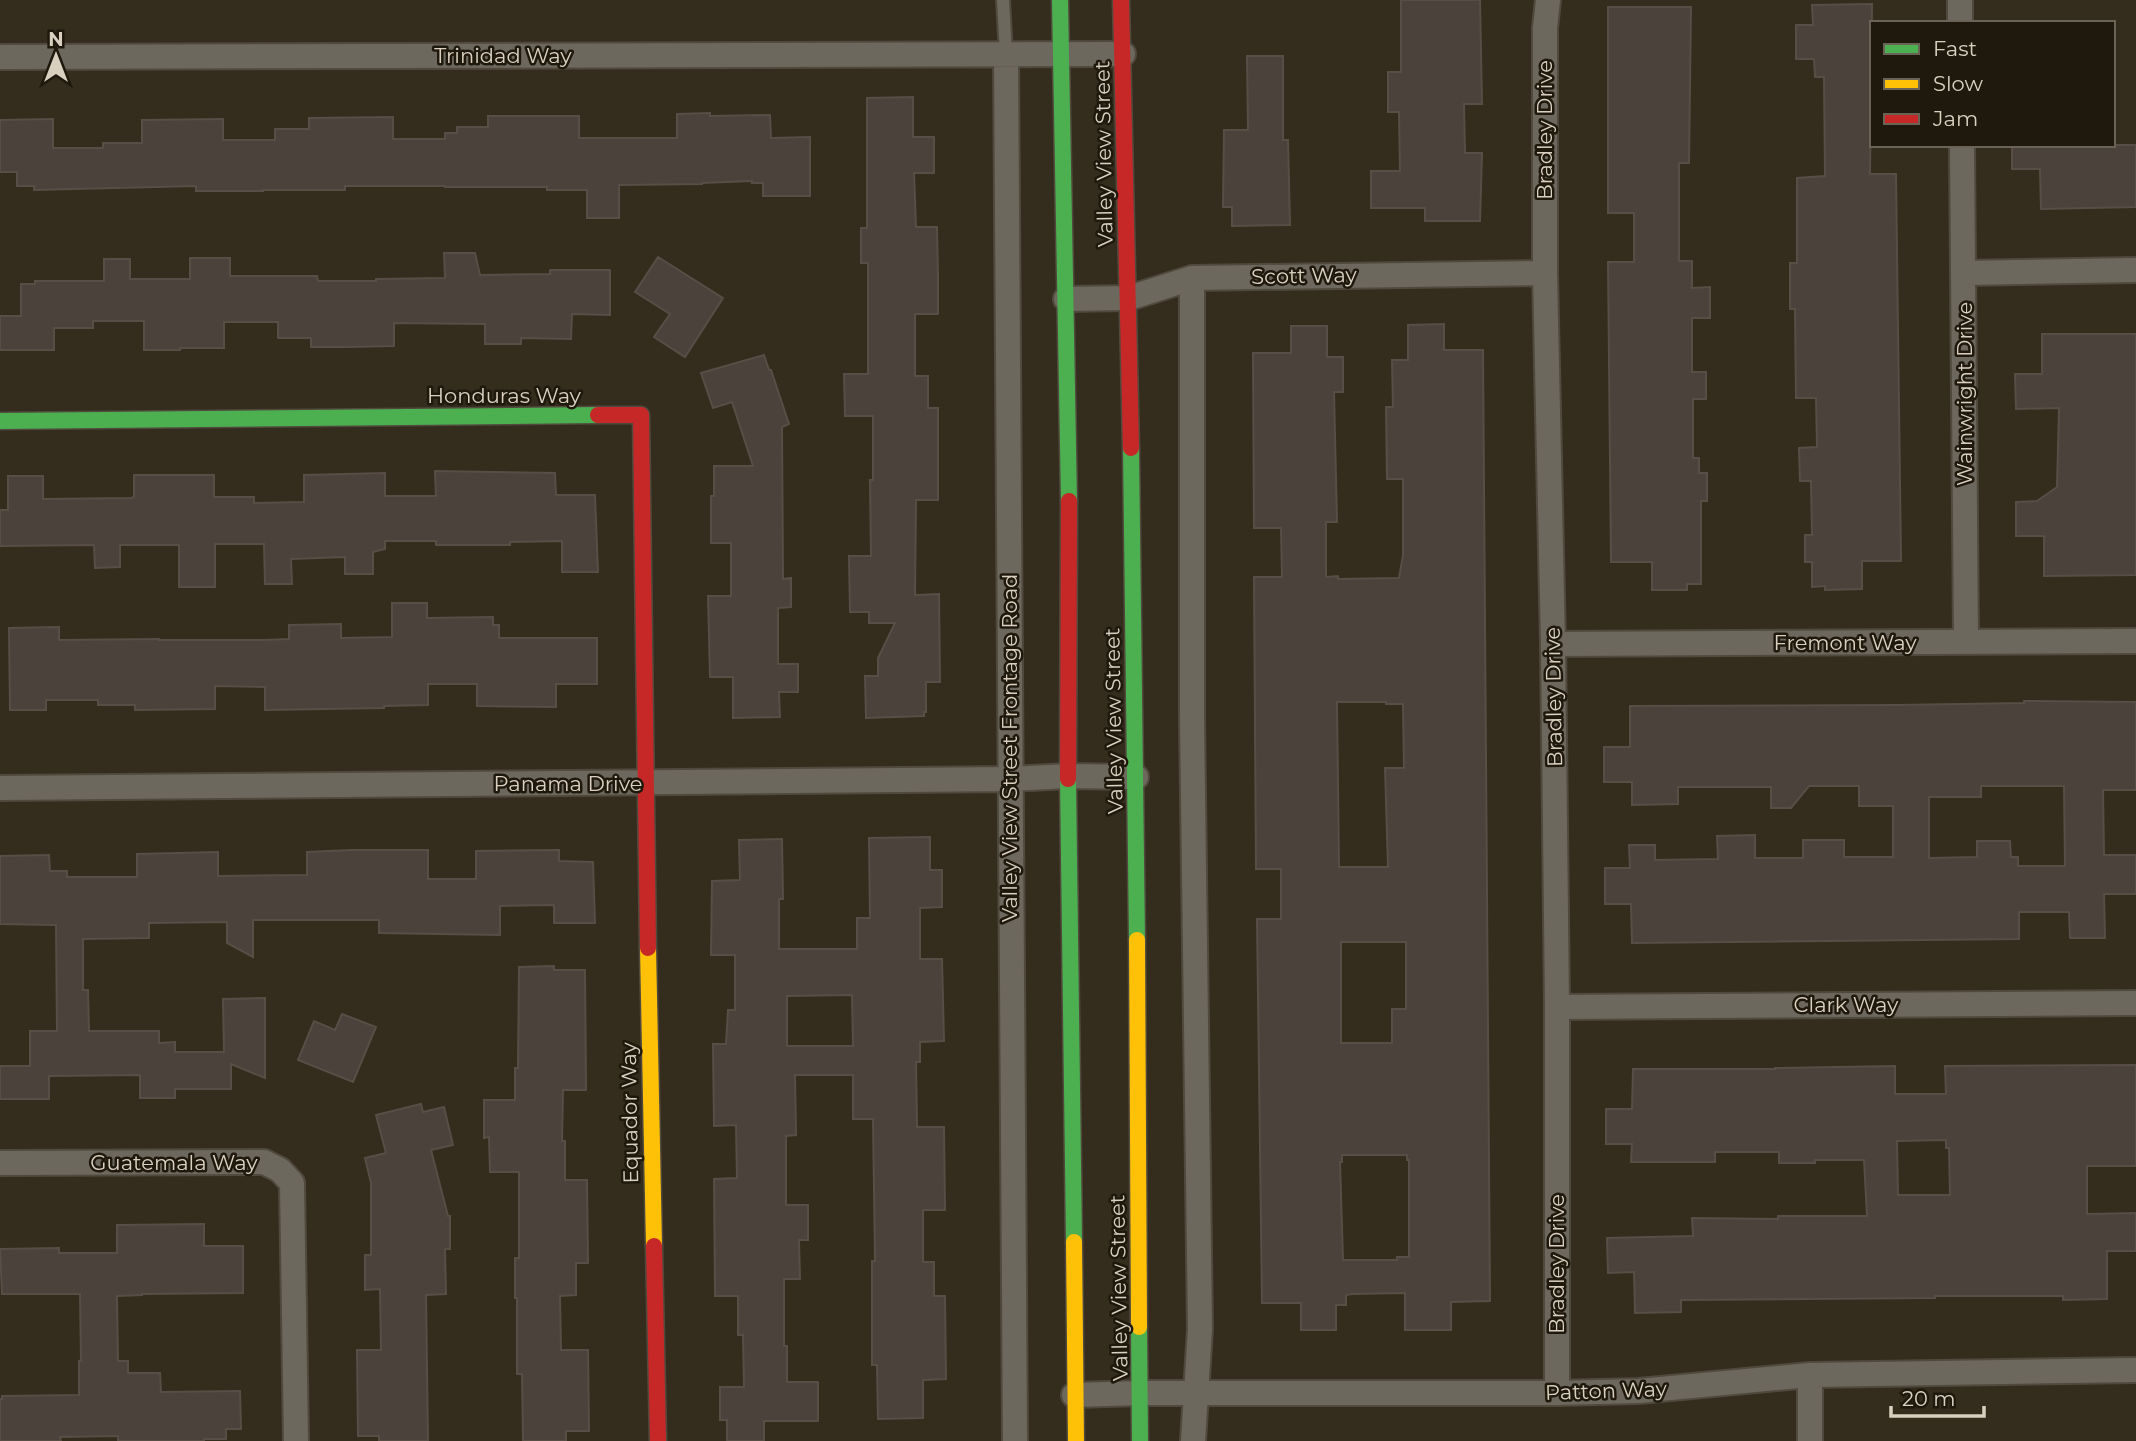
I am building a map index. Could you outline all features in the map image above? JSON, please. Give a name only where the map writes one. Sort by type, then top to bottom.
[{"type":"main road","name":"Valley View Street","points":[[1060,0],[1069,458],[1068,776],[1076,1441]]},
{"type":"main road","name":"Valley View Street","points":[[1121,0],[1129,298],[1136,777],[1140,1441]]},
{"type":"main road","name":"Honduras Way","points":[[0,421],[641,415],[645,783]]},
{"type":"main road","name":"Equador Way","points":[[645,783],[657,1441]]},
{"type":"street","name":"Bradley Drive","points":[[1548,0],[1545,28],[1545,272],[1557,1007],[1557,1393]]},
{"type":"street","points":[[1960,0],[1960,21]]},
{"type":"street","name":"Valley View Street Frontage Road","points":[[1006,54],[1015,1441]]},
{"type":"street","name":"Trinidad Way","points":[[0,57],[1123,54]]},
{"type":"street","name":"Wainwright Drive","points":[[1962,147],[1966,642]]},
{"type":"street","points":[[1964,272],[2136,271]]},
{"type":"street","name":"Scott Way","points":[[1066,299],[1129,298],[1192,278],[1545,272]]},
{"type":"street","points":[[1192,278],[1192,718],[1200,1329],[1193,1441]]},
{"type":"street","name":"Fremont Way","points":[[1553,644],[2136,641]]},
{"type":"street","name":"Panama Drive","points":[[0,788],[1136,777]]},
{"type":"street","name":"Clark Way","points":[[1557,1007],[2136,1003]]},
{"type":"street","name":"Guatemala Way","points":[[0,1163],[264,1162],[280,1170],[292,1183],[296,1441]]},
{"type":"street","name":"Patton Way","points":[[1074,1395],[1557,1393],[1639,1391],[1810,1375],[2136,1370]]},
{"type":"street","points":[[1810,1375],[1810,1441]]},
{"type":"lane","points":[[1003,0],[1006,54]]},
{"type":"building","points":[[1401,0],[1480,0],[1482,104],[1464,104],[1465,153],[1482,153],[1480,221],[1425,221],[1425,208],[1371,208],[1371,171],[1400,171],[1399,112],[1388,112],[1388,72],[1401,72]]},
{"type":"building","points":[[1872,4],[1870,174],[1896,174],[1901,561],[1862,561],[1862,589],[1825,590],[1825,586],[1812,587],[1812,562],[1805,562],[1805,535],[1812,535],[1811,481],[1800,481],[1799,448],[1817,447],[1816,398],[1796,398],[1795,309],[1790,309],[1790,263],[1797,263],[1797,178],[1825,176],[1824,77],[1815,77],[1814,59],[1796,59],[1796,25],[1813,25],[1812,5]]},
{"type":"building","points":[[1608,7],[1691,7],[1689,163],[1679,163],[1679,261],[1692,261],[1692,288],[1710,287],[1710,318],[1692,318],[1692,372],[1706,372],[1706,399],[1693,399],[1693,458],[1699,458],[1699,473],[1707,473],[1707,501],[1701,501],[1701,584],[1687,584],[1687,590],[1652,590],[1652,562],[1611,562],[1608,262],[1634,262],[1634,213],[1608,213]]},
{"type":"building","points":[[1247,56],[1283,56],[1283,140],[1288,140],[1290,225],[1232,226],[1232,207],[1223,207],[1224,130],[1248,130]]},
{"type":"building","points":[[913,97],[913,137],[934,137],[934,173],[914,173],[916,227],[937,227],[938,277],[938,314],[915,314],[915,376],[928,376],[928,408],[938,408],[938,500],[916,500],[915,595],[939,594],[940,682],[926,682],[924,716],[866,718],[865,676],[878,676],[878,658],[895,623],[869,623],[869,612],[850,612],[849,556],[871,556],[873,416],[845,416],[844,374],[868,374],[868,263],[861,263],[861,228],[867,228],[867,98]]},
{"type":"building","points":[[710,113],[710,116],[770,115],[771,138],[810,137],[810,196],[763,196],[763,183],[752,181],[619,185],[619,218],[587,218],[587,190],[547,190],[547,187],[345,186],[345,190],[196,191],[196,186],[34,190],[34,186],[17,186],[17,172],[0,172],[0,120],[53,119],[53,148],[103,148],[103,143],[142,143],[142,120],[223,119],[223,140],[275,140],[275,129],[309,129],[309,118],[393,117],[393,139],[445,139],[445,133],[457,133],[457,127],[488,127],[488,116],[579,116],[579,138],[677,138],[677,114]]},
{"type":"building","points":[[2136,145],[2136,207],[2041,209],[2040,169],[2012,169],[2012,147]]},
{"type":"building","points":[[444,253],[475,253],[480,275],[550,274],[550,270],[610,270],[610,315],[572,314],[571,339],[521,338],[521,344],[485,344],[485,324],[394,323],[394,346],[311,347],[311,338],[278,338],[278,322],[224,322],[224,348],[144,350],[144,321],[93,321],[93,328],[54,328],[54,350],[0,350],[0,316],[21,316],[21,284],[35,284],[35,281],[104,281],[104,259],[130,259],[130,279],[190,279],[190,258],[230,258],[230,276],[317,276],[318,281],[376,281],[445,278]]},
{"type":"building","points":[[658,257],[723,298],[685,357],[654,337],[670,314],[635,292]]},
{"type":"building","points":[[1444,324],[1444,350],[1483,350],[1490,1301],[1451,1302],[1451,1330],[1405,1330],[1405,1293],[1352,1294],[1346,1295],[1346,1305],[1336,1305],[1336,1330],[1301,1330],[1301,1303],[1262,1303],[1257,919],[1281,919],[1281,869],[1256,869],[1254,577],[1282,577],[1281,528],[1254,528],[1253,353],[1291,353],[1291,326],[1327,326],[1327,357],[1343,357],[1343,392],[1334,392],[1337,522],[1326,522],[1326,577],[1399,578],[1403,555],[1403,479],[1387,479],[1386,407],[1393,407],[1392,360],[1408,360],[1408,325]],"holes":[[[1337,702],[1403,704],[1404,768],[1385,768],[1388,867],[1339,867]],[[1341,942],[1406,942],[1406,1009],[1392,1009],[1392,1043],[1341,1043]],[[1342,1155],[1407,1155],[1409,1257],[1397,1257],[1397,1260],[1343,1260]]]},
{"type":"building","points":[[2042,334],[2136,334],[2136,575],[2044,576],[2044,536],[2016,536],[2016,502],[2037,501],[2057,487],[2059,408],[2016,409],[2015,374],[2042,374]]},
{"type":"building","points":[[764,355],[789,424],[782,427],[783,579],[791,578],[791,607],[778,608],[778,664],[798,664],[798,692],[779,692],[780,717],[733,718],[733,677],[710,677],[708,596],[731,596],[731,543],[711,543],[711,496],[714,496],[714,466],[753,466],[732,402],[713,408],[701,373]]},
{"type":"building","points":[[435,471],[555,473],[556,495],[595,495],[598,572],[562,572],[562,541],[510,542],[510,545],[436,545],[436,541],[385,541],[385,549],[373,552],[373,574],[345,574],[345,557],[291,559],[292,584],[265,584],[264,544],[215,544],[215,587],[179,587],[179,545],[120,545],[120,567],[95,568],[94,545],[0,546],[0,510],[8,510],[8,476],[43,476],[43,499],[131,498],[134,497],[134,475],[214,475],[214,497],[254,497],[254,503],[304,502],[304,475],[385,473],[385,496],[436,496]]},
{"type":"building","points":[[392,603],[427,603],[427,618],[493,617],[493,625],[499,625],[499,638],[597,638],[597,684],[556,684],[556,707],[477,706],[477,684],[428,684],[428,705],[384,708],[265,710],[265,687],[215,686],[215,709],[135,710],[135,705],[98,705],[98,700],[46,700],[46,710],[10,710],[9,628],[59,627],[59,640],[265,640],[289,639],[289,625],[341,624],[341,638],[392,637]]},
{"type":"building","points":[[2136,702],[2136,790],[2103,790],[2104,855],[2136,855],[2136,894],[2104,894],[2105,938],[2070,938],[2069,912],[2019,912],[2019,939],[1632,943],[1631,904],[1605,904],[1605,868],[1630,868],[1629,845],[1655,845],[1655,860],[1718,859],[1717,836],[1755,835],[1755,858],[1803,858],[1803,840],[1844,840],[1844,857],[1893,857],[1893,806],[1859,806],[1859,786],[1809,786],[1791,808],[1771,808],[1771,787],[1678,787],[1678,804],[1632,805],[1632,782],[1604,782],[1604,747],[1630,747],[1630,706]],"holes":[[[1981,786],[2064,786],[2065,866],[2018,866],[2018,857],[2011,857],[2010,841],[1977,841],[1977,857],[1929,858],[1929,797],[1981,797]]]},
{"type":"building","points":[[930,837],[930,870],[942,870],[942,907],[920,908],[920,959],[942,959],[944,1041],[920,1042],[920,1062],[916,1062],[917,1127],[944,1127],[945,1210],[923,1210],[923,1262],[934,1262],[934,1296],[945,1296],[946,1379],[923,1380],[923,1418],[878,1419],[877,1365],[872,1365],[872,1261],[875,1261],[873,1119],[853,1119],[853,1075],[795,1075],[796,1135],[786,1136],[786,1205],[808,1205],[808,1240],[799,1240],[800,1279],[784,1279],[784,1346],[787,1346],[787,1382],[818,1382],[818,1421],[764,1421],[764,1441],[727,1441],[727,1420],[720,1420],[720,1387],[744,1387],[743,1335],[738,1335],[738,1296],[715,1296],[714,1179],[737,1178],[736,1125],[714,1126],[713,1044],[726,1044],[728,1010],[735,1010],[735,955],[711,955],[712,881],[740,880],[739,840],[782,839],[783,899],[779,899],[779,949],[857,949],[857,918],[870,918],[869,838]],"holes":[[[852,995],[853,1046],[787,1046],[787,996]]]},
{"type":"building","points":[[428,850],[428,879],[476,879],[476,851],[559,850],[559,861],[593,862],[595,923],[554,923],[554,905],[500,906],[500,935],[379,933],[379,920],[253,920],[253,957],[227,943],[227,922],[149,923],[149,938],[83,939],[83,990],[88,990],[89,1031],[159,1031],[159,1043],[175,1042],[175,1052],[224,1052],[223,999],[265,998],[265,1078],[231,1064],[231,1089],[175,1089],[175,1098],[140,1098],[140,1075],[49,1076],[49,1099],[0,1099],[0,1066],[30,1066],[30,1031],[57,1031],[56,925],[0,924],[0,856],[49,855],[50,871],[67,871],[67,877],[137,877],[137,854],[218,852],[218,876],[307,875],[307,852]]},
{"type":"building","points":[[554,966],[554,970],[585,970],[586,1090],[563,1090],[562,1141],[565,1141],[565,1180],[587,1180],[588,1263],[576,1263],[576,1295],[560,1296],[561,1350],[588,1350],[589,1431],[566,1431],[566,1441],[523,1441],[522,1374],[517,1374],[515,1298],[515,1258],[519,1258],[519,1172],[490,1172],[489,1137],[484,1138],[484,1100],[515,1100],[519,967]]},
{"type":"building","points":[[342,1014],[376,1027],[353,1082],[298,1060],[314,1021],[335,1030]]},
{"type":"building","points":[[2136,1065],[2136,1166],[2087,1166],[2087,1214],[2136,1213],[2136,1251],[2107,1251],[2107,1299],[2063,1300],[2063,1296],[1935,1296],[1681,1300],[1681,1312],[1635,1313],[1634,1272],[1608,1273],[1607,1238],[1693,1236],[1692,1218],[1867,1216],[1864,1160],[1779,1163],[1779,1152],[1715,1152],[1715,1162],[1631,1162],[1632,1144],[1606,1144],[1606,1109],[1632,1109],[1633,1069],[1895,1066],[1895,1094],[1946,1094],[1945,1066]],"holes":[[[1946,1140],[1946,1148],[1949,1148],[1950,1195],[1898,1195],[1897,1141]]]},
{"type":"building","points":[[421,1104],[423,1112],[444,1107],[453,1145],[431,1150],[450,1216],[450,1249],[445,1249],[446,1294],[426,1295],[428,1441],[379,1441],[379,1436],[358,1436],[357,1350],[381,1350],[380,1289],[365,1290],[365,1255],[371,1255],[371,1183],[365,1158],[386,1153],[376,1115]]},
{"type":"building","points":[[204,1224],[204,1246],[243,1246],[243,1293],[117,1296],[118,1361],[128,1361],[128,1373],[160,1373],[161,1392],[240,1391],[241,1429],[226,1429],[226,1439],[204,1441],[118,1441],[118,1436],[60,1437],[61,1441],[0,1441],[2,1396],[79,1395],[81,1361],[80,1294],[2,1294],[0,1249],[59,1248],[59,1253],[117,1253],[117,1225]]},
{"type":"traffic: fast","points":[[1060,0],[1069,501]]},
{"type":"traffic: fast","points":[[0,421],[598,415]]},
{"type":"traffic: fast","points":[[1131,448],[1137,940]]},
{"type":"traffic: fast","points":[[1068,779],[1074,1242]]},
{"type":"traffic: fast","points":[[1139,1327],[1140,1441]]},
{"type":"traffic: slow","points":[[1137,940],[1139,1327]]},
{"type":"traffic: slow","points":[[648,948],[654,1246]]},
{"type":"traffic: slow","points":[[1074,1242],[1076,1441]]},
{"type":"traffic: jam","points":[[1121,0],[1131,448]]},
{"type":"traffic: jam","points":[[598,415],[641,415],[648,948]]},
{"type":"traffic: jam","points":[[1068,779],[1069,501]]},
{"type":"traffic: jam","points":[[654,1246],[658,1441]]}]
